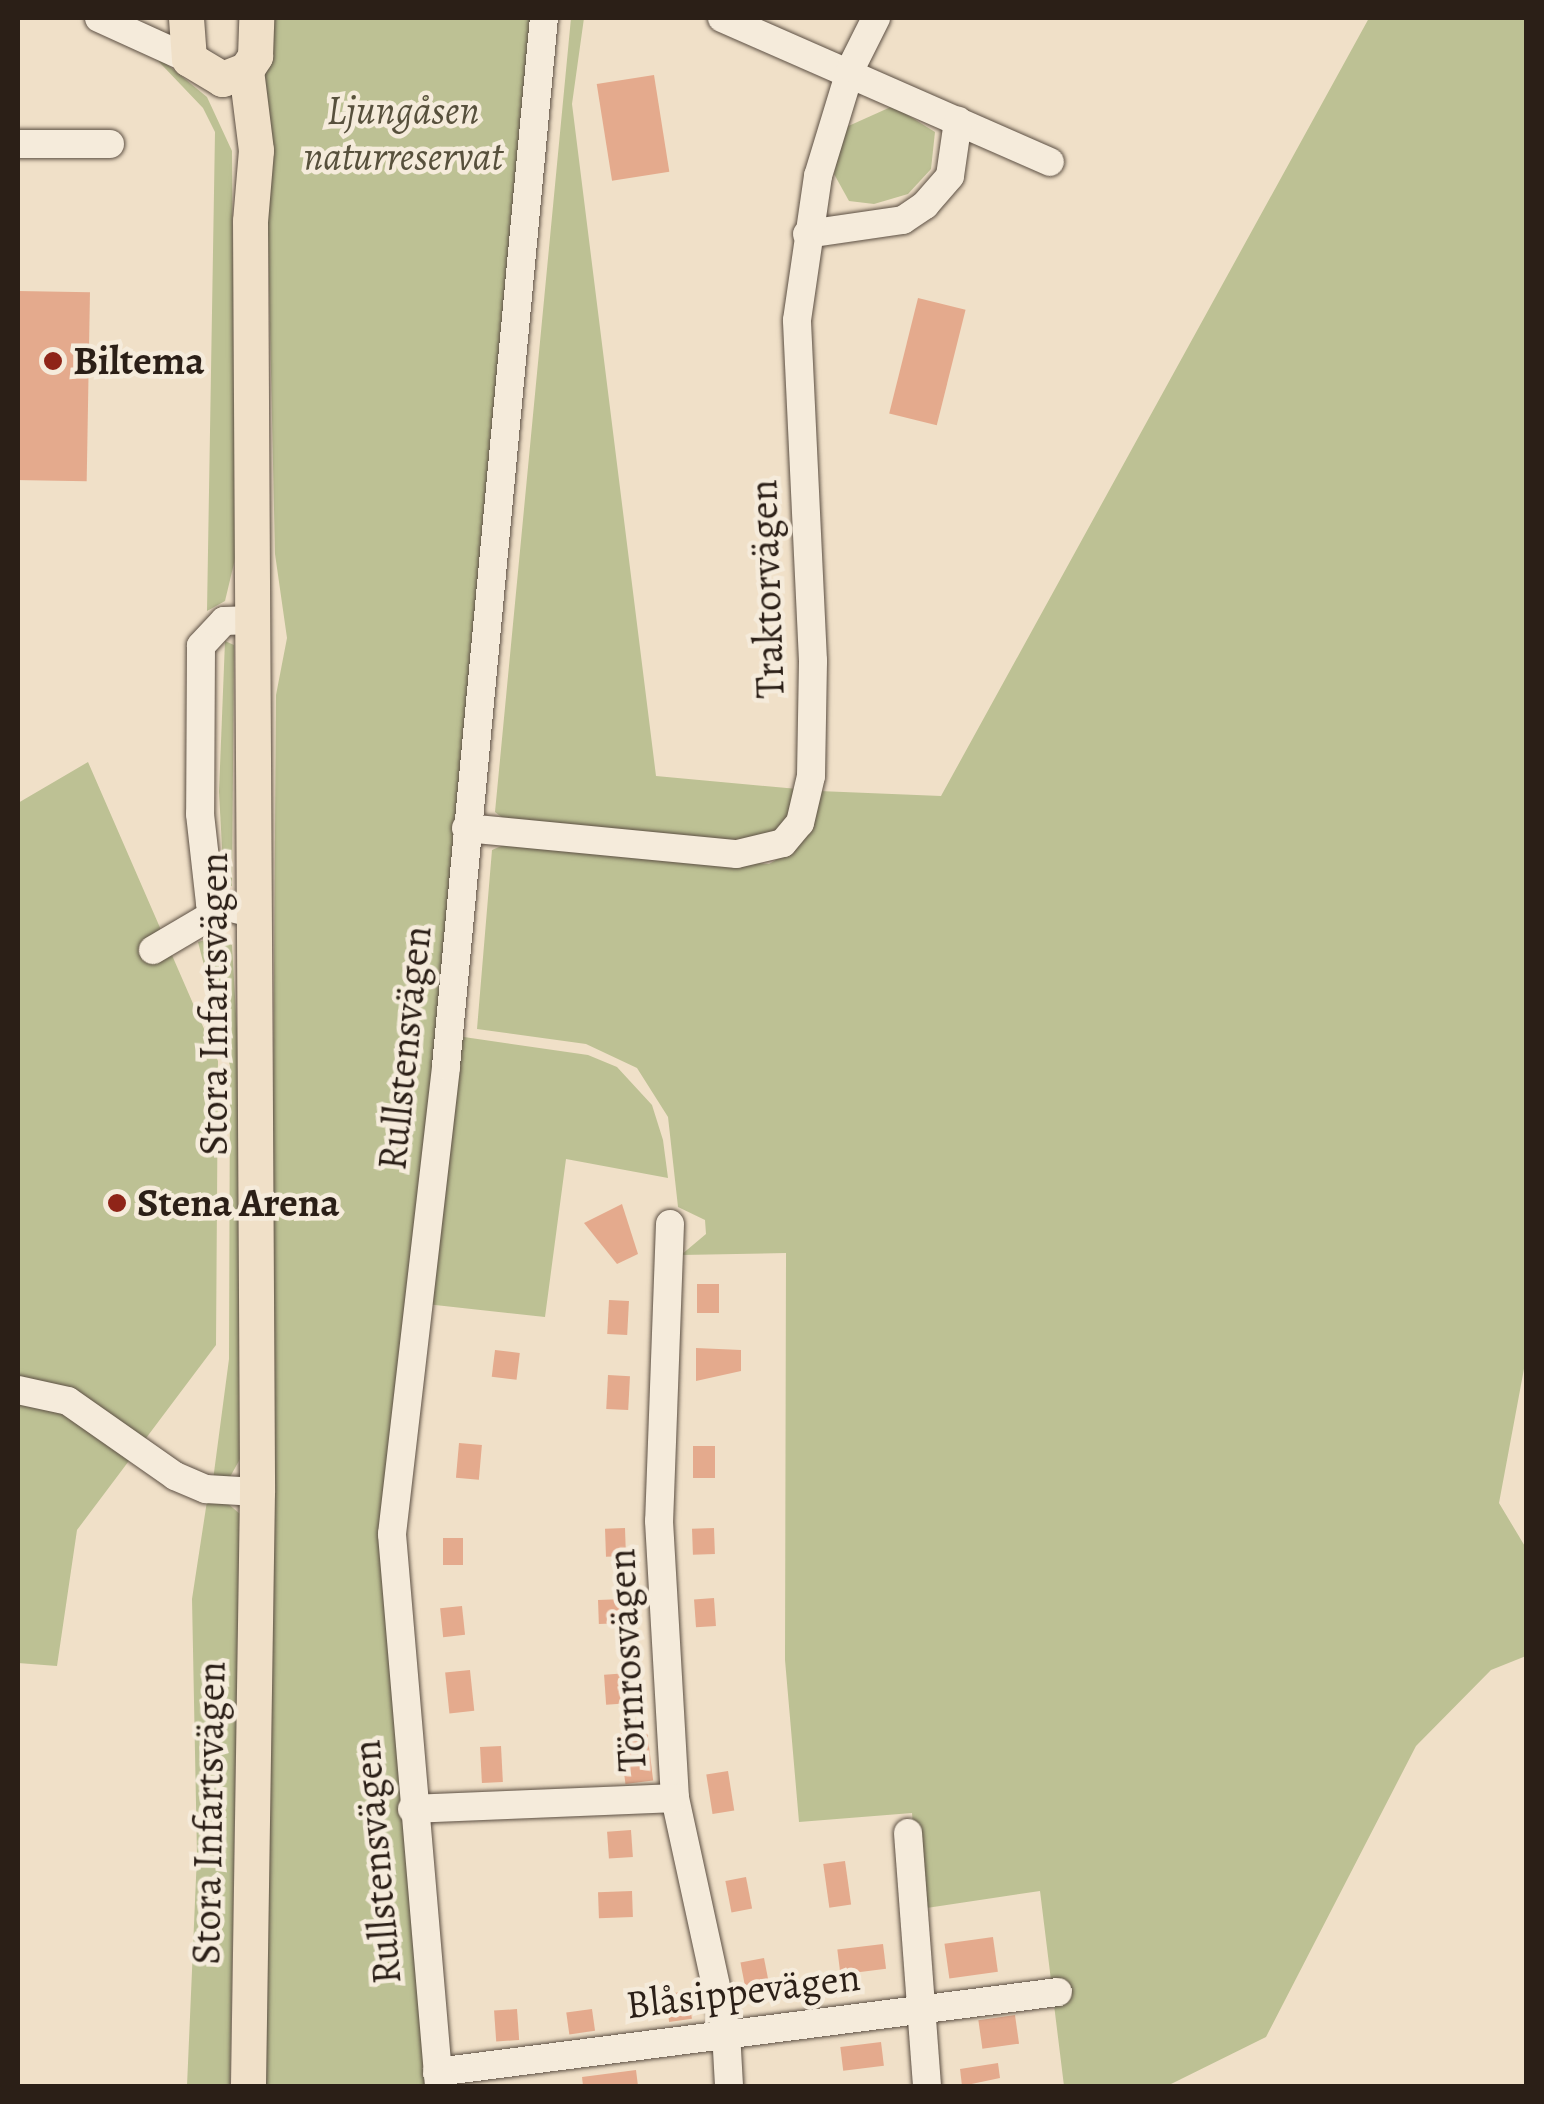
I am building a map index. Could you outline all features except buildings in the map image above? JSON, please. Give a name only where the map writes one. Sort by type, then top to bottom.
[{"type":"main road","points":[[186,18],[194,65],[222,78],[246,70],[260,40],[256,18]]},
{"type":"main road","name":"Stora Infartsvägen","points":[[194,65],[234,129],[250,221]]},
{"type":"main road","name":"Stora Infartsvägen","points":[[246,70],[256,150],[250,221],[257,1492],[248,2086]]},
{"type":"street","points":[[104,19],[147,18]]},
{"type":"street","name":"Rullstensvägen","points":[[438,2079],[412,1809],[392,1534],[466,828],[544,18]]},
{"type":"street","points":[[722,18],[850,68],[1050,162]]},
{"type":"street","name":"Traktorvägen","points":[[466,828],[737,854],[783,842],[800,824],[812,738],[797,320],[806,234],[850,68],[876,18]]},
{"type":"street","points":[[104,19],[194,65]]},
{"type":"street","points":[[806,234],[903,220],[925,206],[950,176],[958,121]]},
{"type":"street","points":[[18,144],[110,144]]},
{"type":"street","points":[[218,911],[206,888],[203,850],[200,646],[224,621],[253,620]]},
{"type":"street","points":[[153,950],[218,911],[256,914]]},
{"type":"street","name":"Törnrosvägen","points":[[670,1224],[660,1521],[676,1798],[726,2032],[729,2086]]},
{"type":"street","points":[[18,1390],[68,1401],[176,1476],[206,1489],[257,1492]]},
{"type":"street","points":[[412,1809],[676,1798]]},
{"type":"street","points":[[908,1833],[918,2011],[928,2086]]},
{"type":"street","name":"Blåsippevägen","points":[[438,2079],[726,2032],[1058,1992]]},
{"type":"green space","name":"Ljungåsen naturreservat","points":[[270,18],[534,18],[385,1589],[427,2086],[266,2086],[276,695],[287,638],[275,554],[266,144],[257,103]]},
{"type":"green space","points":[[571,18],[584,18],[572,104],[656,776],[798,789],[783,826],[754,843],[508,822],[495,812]]},
{"type":"green space","points":[[1369,18],[1526,18],[1526,1358],[1499,1503],[1526,1548],[1526,1656],[1491,1670],[1416,1746],[1266,2037],[1167,2086],[1064,2086],[1040,1891],[920,1909],[912,1813],[799,1822],[785,1660],[786,1253],[681,1255],[706,1234],[705,1220],[678,1207],[668,1117],[637,1068],[586,1044],[477,1029],[492,850],[506,844],[769,864],[793,850],[819,791],[941,796]]},
{"type":"green space","points":[[141,43],[207,97],[232,151],[235,559],[225,601],[207,611],[215,132],[203,108]]},
{"type":"green space","points":[[893,106],[935,132],[931,169],[908,194],[874,204],[849,201],[834,174],[844,128]]},
{"type":"green space","points":[[225,641],[234,645],[232,886],[224,884],[219,792]]},
{"type":"green space","name":"Stena Arena","points":[[88,762],[218,1061],[216,1345],[77,1530],[57,1666],[18,1663],[18,803]]},
{"type":"green space","points":[[219,936],[232,945],[238,1048],[240,1459],[230,1477],[213,1480],[229,1359],[230,1066],[198,942]]},
{"type":"green space","points":[[457,1036],[588,1055],[617,1067],[652,1105],[663,1140],[668,1178],[566,1159],[545,1317],[426,1304]]},
{"type":"green space","points":[[207,1501],[226,1502],[240,1514],[230,2086],[187,2086],[197,1855],[192,1599]]},
{"type":"place","name":"Biltema","points":[[53,361]]},
{"type":"place","name":"Stena Arena","points":[[117,1203]]}]
